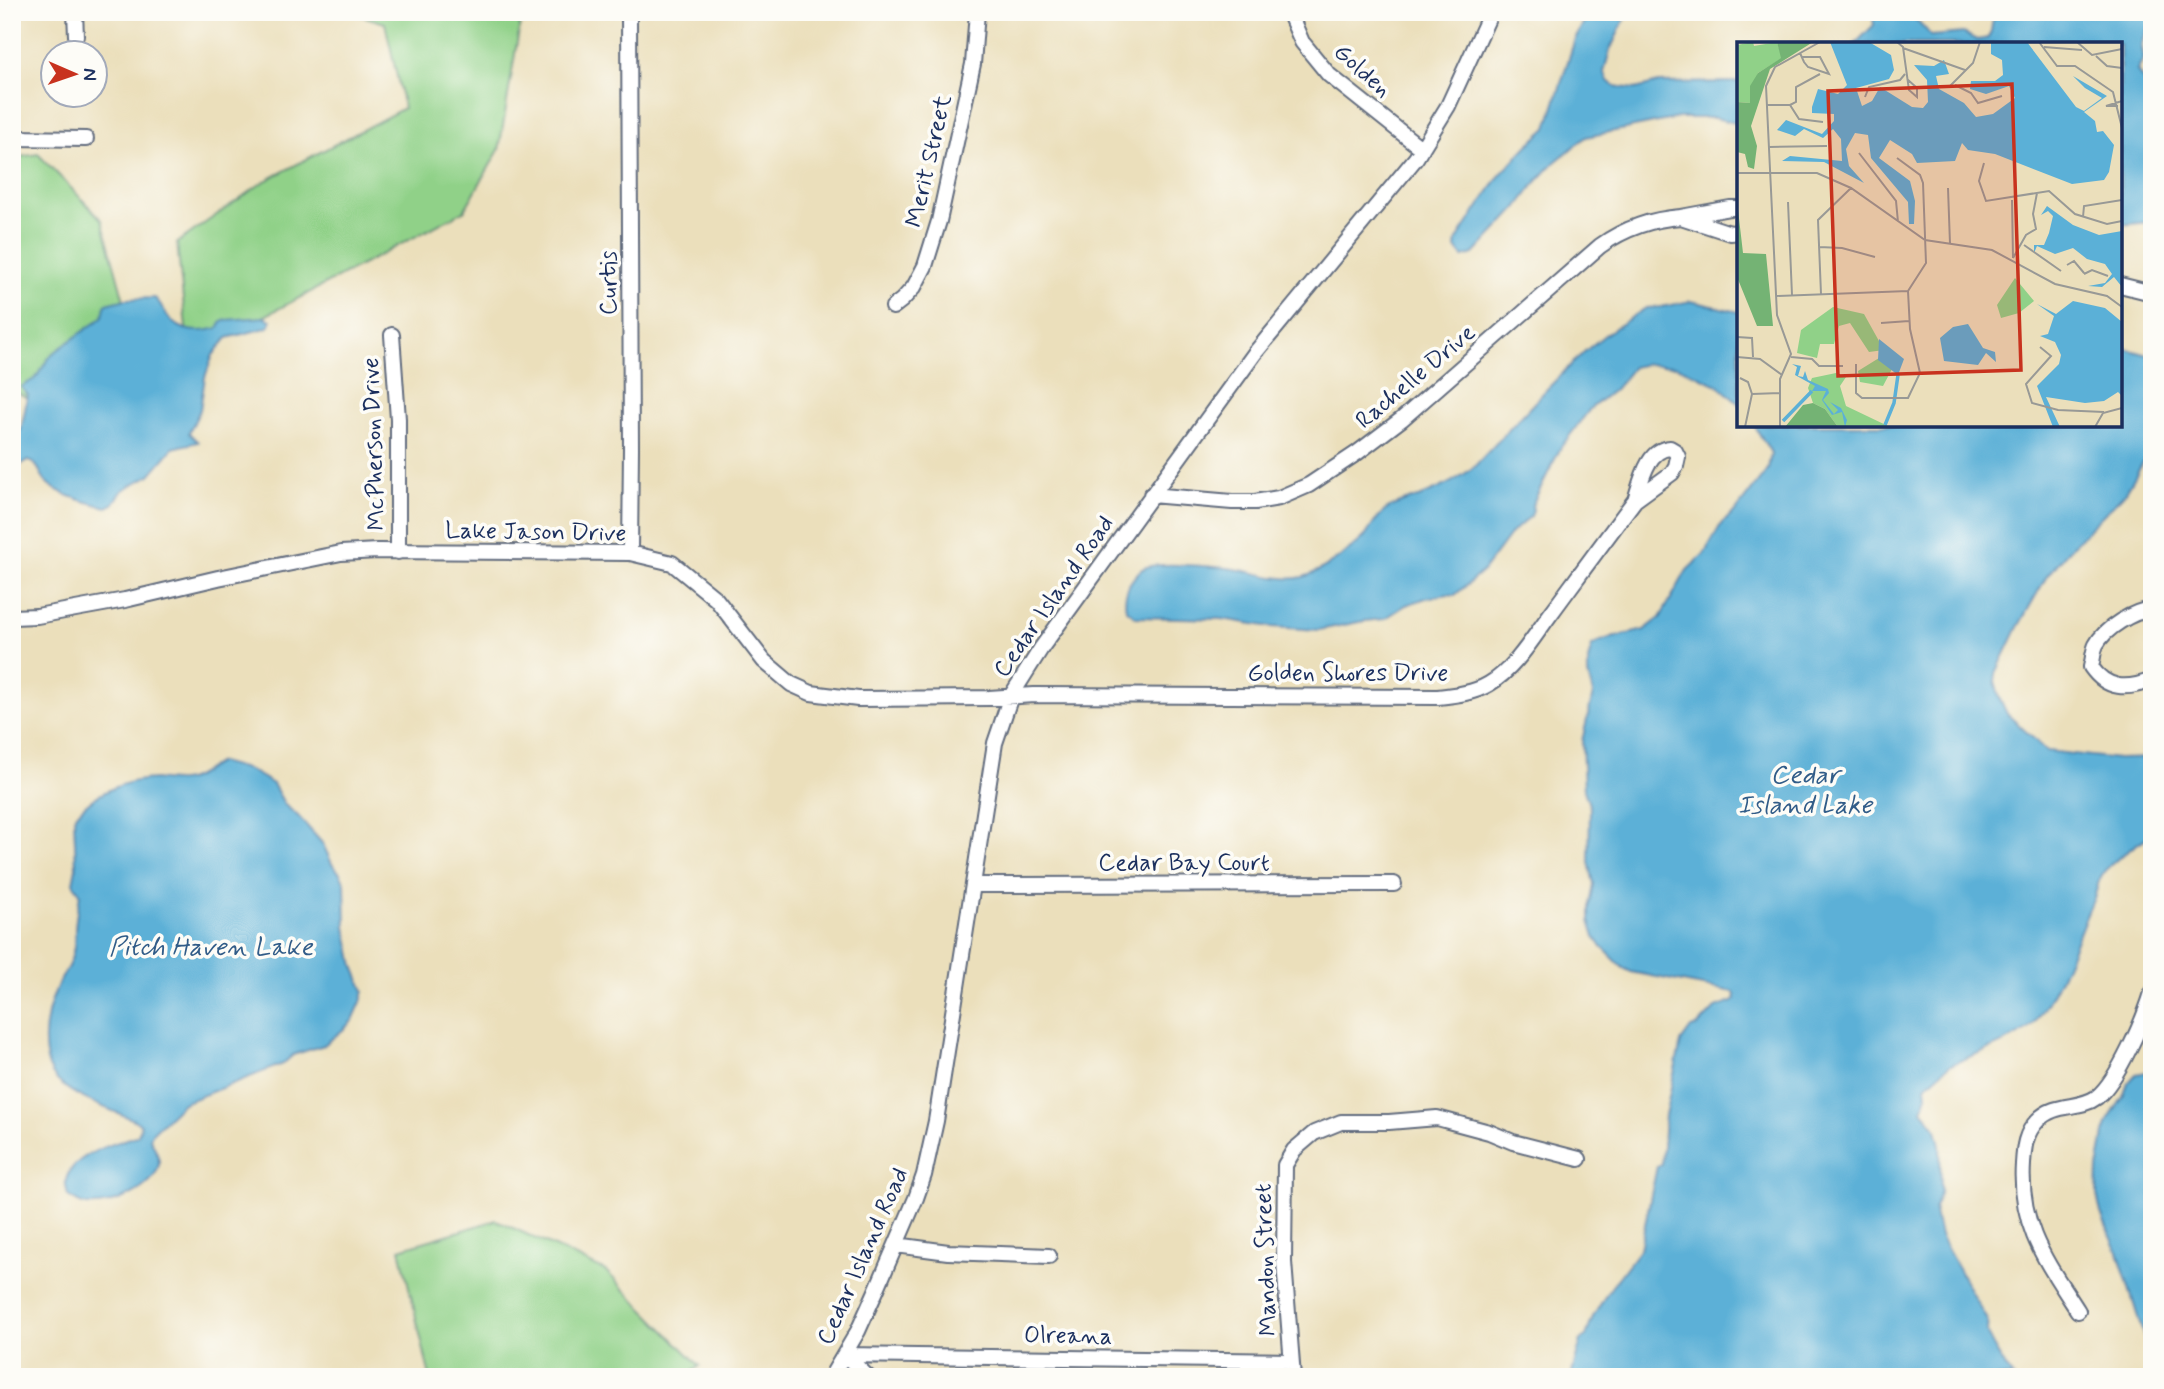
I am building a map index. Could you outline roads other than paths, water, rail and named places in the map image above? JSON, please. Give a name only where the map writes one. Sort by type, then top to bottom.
[{"type":"street","points":[[75,12],[76,36]]},
{"type":"street","name":"Curtis","points":[[629,12],[630,553]]},
{"type":"street","name":"Merit Street","points":[[892,307],[914,287],[925,266],[939,221],[973,64],[977,12]]},
{"type":"street","name":"Golden","points":[[1289,12],[1302,42],[1329,75],[1422,149]]},
{"type":"street","name":"Cedar Island Road","points":[[831,1377],[872,1301],[916,1198],[930,1150],[995,743],[1011,696],[1035,656],[1255,353],[1422,149],[1448,106],[1491,12]]},
{"type":"street","points":[[12,138],[86,139]]},
{"type":"street","name":"Rachelle Drive","points":[[1151,495],[1249,503],[1273,500],[1299,490],[1344,463],[1387,431],[1600,246],[1632,228],[1656,220],[1737,208]]},
{"type":"street","name":"Rachelle Drive","points":[[1681,217],[1730,233],[1737,232]]},
{"type":"street","points":[[2122,286],[2152,293]]},
{"type":"street","name":"McPherson Drive","points":[[392,335],[398,419],[398,552]]},
{"type":"street","name":"Golden Shores Drive","points":[[1011,696],[1438,697],[1471,692],[1493,681],[1515,661],[1635,500]]},
{"type":"street","name":"Lake Jason Drive","points":[[12,617],[37,616],[113,602],[341,554],[630,553],[672,563],[716,600],[764,661],[791,684],[811,692],[859,699],[1011,696]]},
{"type":"street","points":[[2152,609],[2115,624],[2096,645],[2091,667],[2100,680],[2117,687],[2152,680]]},
{"type":"street","name":"Cedar Bay Court","points":[[974,885],[1394,884]]},
{"type":"street","points":[[2078,1311],[2042,1254],[2024,1210],[2024,1147],[2028,1132],[2040,1117],[2058,1107],[2083,1103],[2097,1097],[2125,1056],[2152,993]]},
{"type":"street","name":"Mandon Street","points":[[1293,1377],[1284,1262],[1285,1165],[1294,1150],[1314,1133],[1341,1122],[1437,1118],[1578,1159]]},
{"type":"street","points":[[896,1245],[948,1252],[1049,1256]]},
{"type":"street","points":[[845,1355],[868,1377]]},
{"type":"street","name":"Olreana","points":[[845,1355],[1291,1361]]},
{"type":"water","points":[[1589,12],[1628,12],[1610,50],[1604,72],[1608,81],[1614,86],[1635,89],[1659,83],[1737,82],[1737,124],[1715,118],[1678,118],[1586,137],[1555,162],[1474,254],[1463,257],[1456,248],[1462,232],[1500,175],[1547,128],[1575,39]]},
{"type":"water","points":[[1872,12],[1906,14],[1918,21],[1931,36],[1963,33],[1978,40],[1988,38],[1994,12],[2152,12],[2152,19],[2141,44],[2144,58],[2137,71],[2152,95],[2152,215],[2149,222],[2122,225],[2122,42],[1857,42],[1874,25]]},
{"type":"water","points":[[155,298],[174,323],[185,329],[204,331],[218,328],[226,320],[264,317],[271,320],[266,328],[227,338],[213,355],[205,377],[200,410],[189,433],[198,442],[173,448],[150,475],[123,490],[113,504],[107,507],[58,491],[46,482],[31,462],[12,465],[12,438],[21,430],[28,395],[21,387],[36,378],[55,352],[100,319],[107,304],[126,299]]},
{"type":"water","points":[[1691,301],[1737,312],[1737,402],[1718,385],[1676,366],[1646,364],[1633,367],[1617,387],[1590,409],[1561,447],[1532,505],[1531,516],[1512,532],[1483,571],[1455,595],[1426,598],[1406,605],[1384,619],[1319,630],[1272,627],[1222,619],[1136,617],[1126,609],[1130,583],[1140,571],[1151,566],[1220,567],[1295,578],[1303,577],[1336,560],[1359,542],[1378,517],[1389,508],[1437,489],[1474,467],[1546,390],[1606,334],[1646,308]]},
{"type":"water","name":"Cedar Island Lake","points":[[2122,348],[2152,356],[2152,443],[2145,459],[2126,492],[2075,543],[2047,576],[2018,627],[1996,673],[1995,681],[2007,714],[2047,751],[2118,759],[2152,758],[2152,835],[2110,865],[2102,875],[2061,977],[2036,1021],[2021,1034],[1944,1069],[1926,1086],[1927,1095],[1922,1110],[1935,1126],[1940,1145],[1941,1191],[1934,1207],[1940,1236],[1987,1320],[1987,1332],[1991,1341],[2013,1377],[1571,1377],[1581,1340],[1586,1336],[1593,1317],[1607,1293],[1640,1249],[1657,1166],[1662,1164],[1665,1115],[1681,1042],[1691,1028],[1698,1026],[1715,1008],[1736,999],[1734,992],[1631,972],[1623,968],[1595,937],[1590,921],[1594,884],[1589,862],[1590,808],[1584,790],[1582,741],[1593,694],[1588,675],[1588,660],[1592,646],[1603,640],[1644,630],[1660,618],[1687,570],[1704,554],[1722,523],[1735,512],[1768,469],[1771,453],[1755,427],[2122,427]]},
{"type":"water","name":"Pitch Haven Lake","points":[[220,762],[249,770],[273,784],[285,805],[323,844],[345,883],[346,927],[354,966],[364,991],[361,1002],[353,1020],[324,1045],[293,1055],[283,1064],[183,1103],[152,1133],[150,1139],[158,1154],[159,1164],[156,1173],[141,1189],[119,1200],[97,1205],[82,1204],[68,1196],[66,1182],[70,1171],[86,1156],[138,1135],[141,1125],[65,1087],[51,1072],[47,1061],[46,1024],[52,1000],[73,951],[80,893],[73,883],[76,868],[74,818],[89,802],[121,785],[155,779],[187,780]]},
{"type":"water","points":[[2152,1071],[2152,1377],[2145,1377],[2150,1369],[2146,1344],[2118,1252],[2101,1214],[2097,1195],[2098,1169],[2109,1119],[2123,1097],[2128,1083],[2136,1074]]}]
